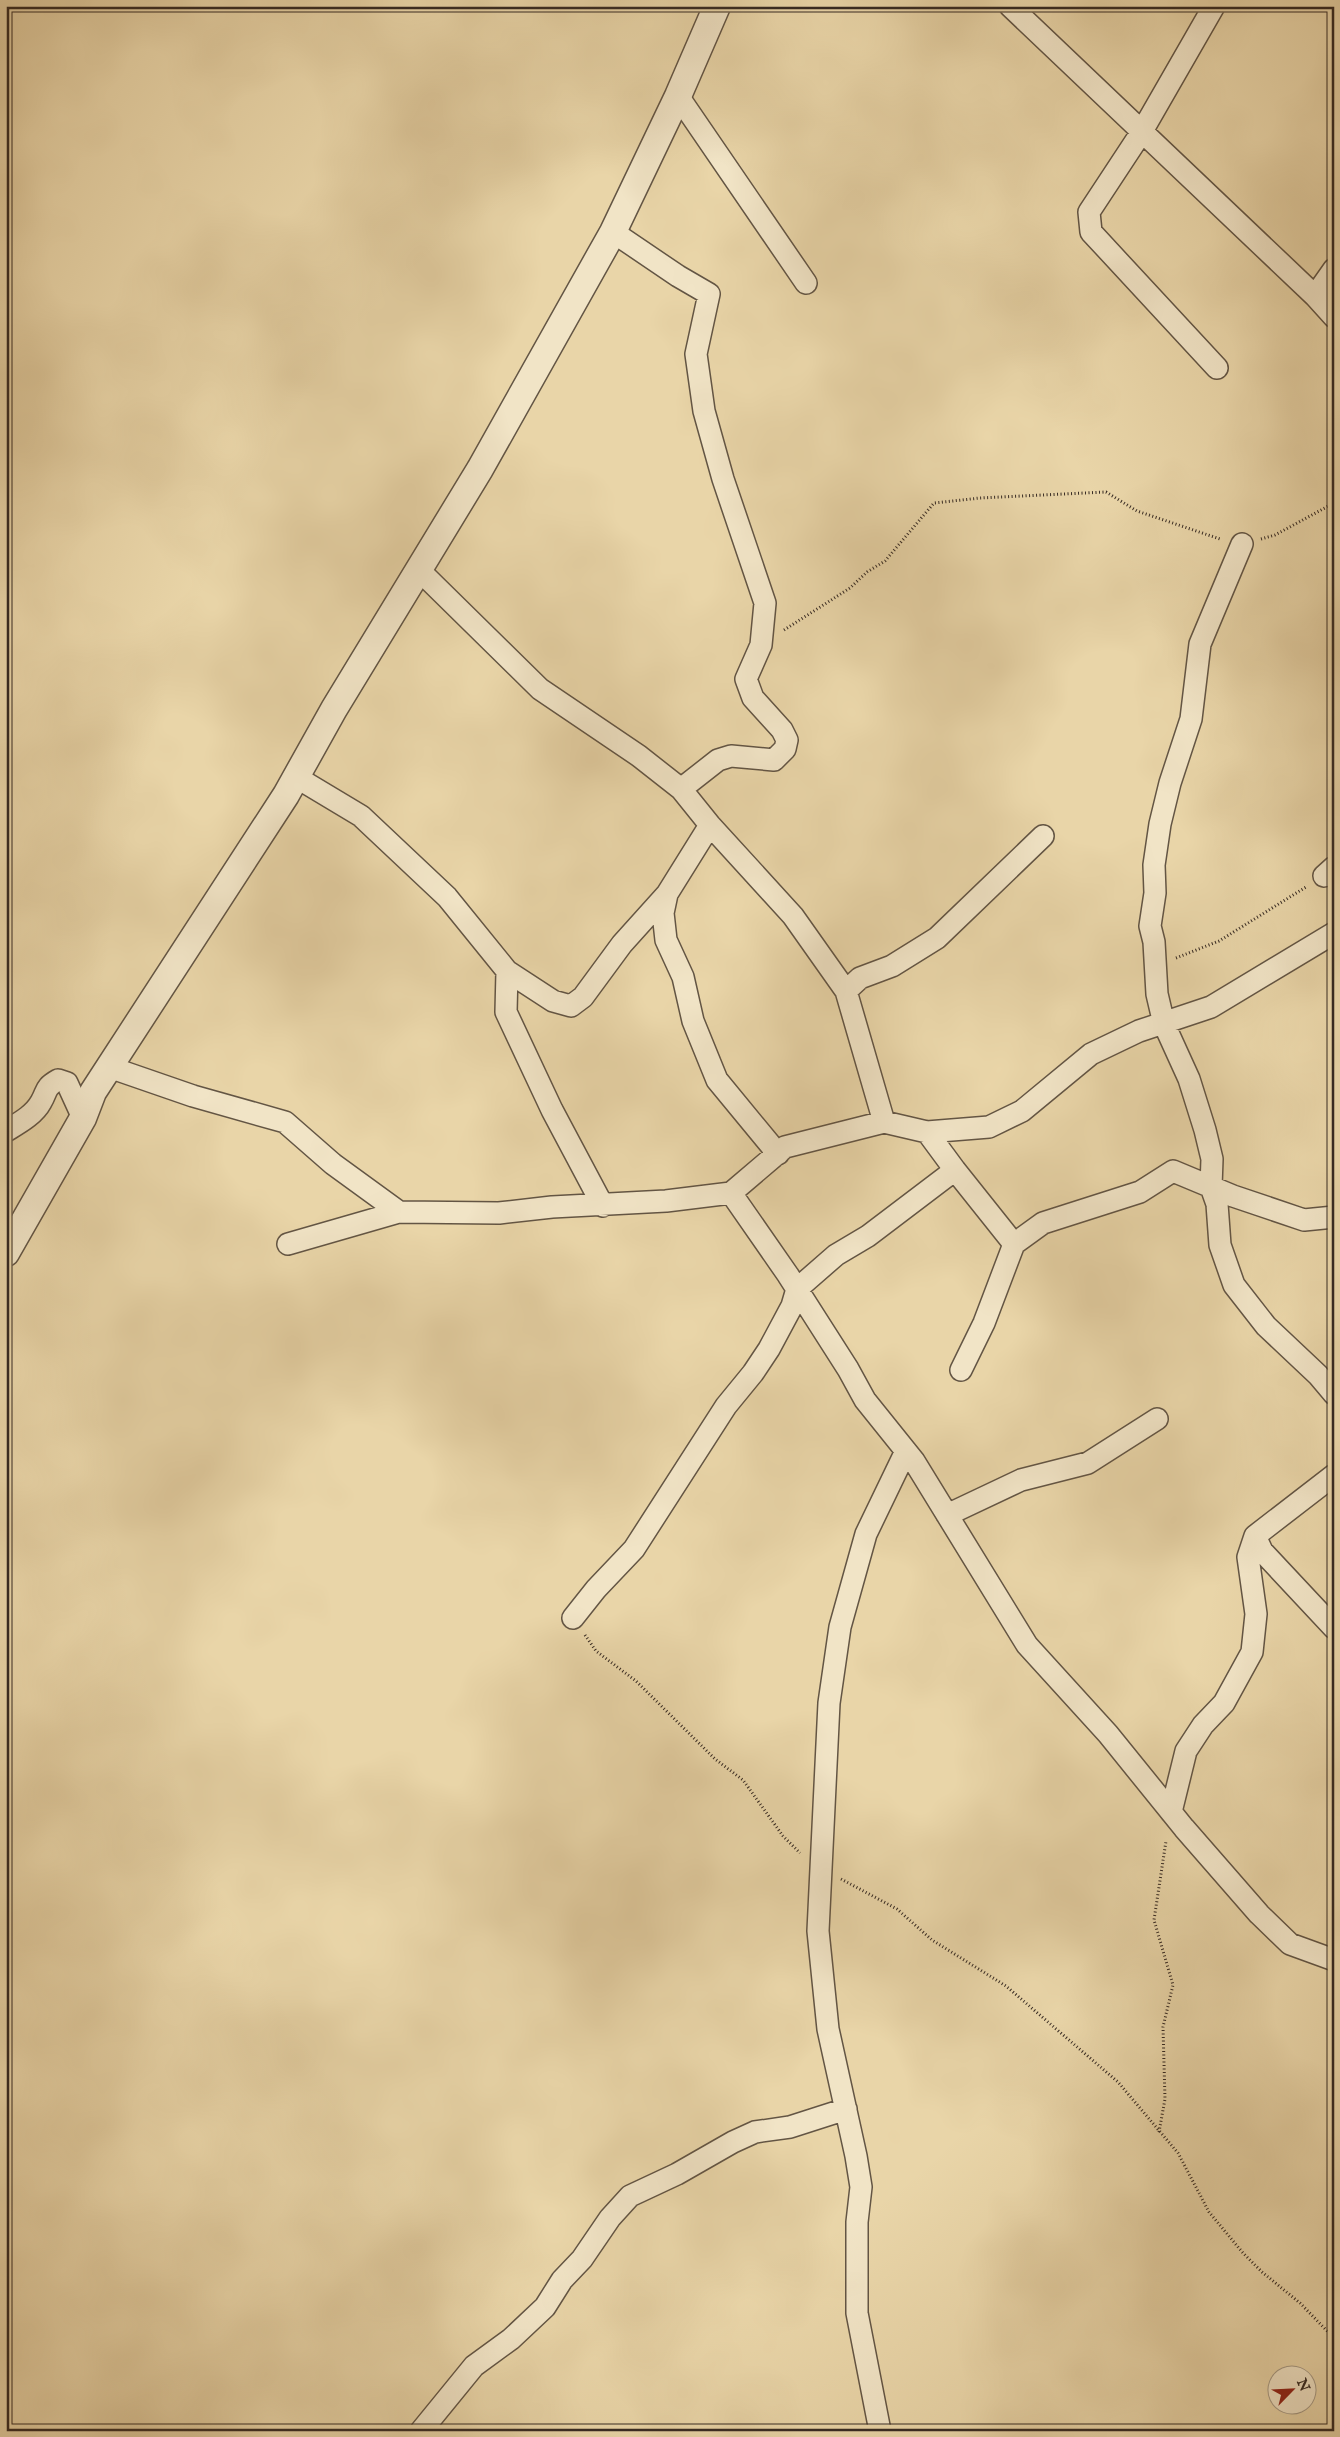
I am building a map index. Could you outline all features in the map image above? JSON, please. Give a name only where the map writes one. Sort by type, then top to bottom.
[{"type":"street","points":[[6,1253],[83,1118],[93,1092],[296,778],[334,709],[420,571],[480,469],[613,232],[678,96],[717,6]]},
{"type":"street","points":[[1010,6],[1140,133],[1315,296],[1334,317]]},
{"type":"street","points":[[1214,6],[1140,133],[1089,212],[1091,232],[1217,368]]},
{"type":"street","points":[[678,96],[806,283]]},
{"type":"street","points":[[613,232],[678,276],[709,294],[696,354],[704,410],[723,479],[765,603],[761,645],[746,679],[752,698],[782,730],[787,740],[785,749],[774,760],[731,756],[718,760],[681,788]]},
{"type":"street","points":[[1315,296],[1334,269]]},
{"type":"street","points":[[1242,544],[1200,644],[1191,719],[1170,783],[1160,824],[1154,865],[1155,893],[1150,926],[1154,942],[1157,994],[1164,1024],[1189,1079],[1205,1130],[1212,1159],[1211,1187],[1217,1204],[1220,1245],[1234,1285],[1266,1326],[1318,1375],[1334,1394]]},
{"type":"street","points":[[420,571],[540,689],[639,756],[681,788],[710,825],[793,916],[846,991],[884,1122]]},
{"type":"street","points":[[296,778],[361,816],[447,897],[507,971],[552,1001],[571,1006],[583,997],[622,944],[667,894],[710,825]]},
{"type":"street","points":[[846,991],[860,978],[892,966],[937,938],[1043,836]]},
{"type":"street","points":[[667,894],[663,913],[666,940],[683,977],[693,1021],[717,1080],[778,1154]]},
{"type":"street","points":[[288,1244],[399,1212],[499,1213],[552,1207],[603,1206],[731,1193],[785,1146],[884,1122],[927,1132],[989,1127],[1022,1111],[1091,1054],[1140,1031],[1211,1007],[1334,933]]},
{"type":"street","points":[[507,971],[506,1012],[552,1110],[603,1206]]},
{"type":"street","points":[[109,1067],[193,1096],[285,1122],[333,1164],[399,1212]]},
{"type":"street","points":[[6,1131],[25,1120],[41,1103],[47,1086],[58,1080],[67,1083],[83,1118]]},
{"type":"street","points":[[927,1132],[1014,1244]]},
{"type":"street","points":[[573,1618],[596,1589],[634,1549],[726,1406],[754,1373],[792,1306],[797,1289],[836,1255],[868,1236],[955,1170]]},
{"type":"street","points":[[961,1370],[984,1323],[1014,1244],[1043,1223],[1140,1192],[1173,1171],[1211,1187],[1304,1220],[1334,1217]]},
{"type":"street","points":[[731,1193],[797,1289],[848,1369],[865,1400],[906,1451],[1027,1645],[1108,1734],[1170,1812],[1259,1914],[1290,1944],[1334,1960]]},
{"type":"street","points":[[947,1515],[1021,1480],[1088,1463],[1157,1419]]},
{"type":"street","points":[[880,2431],[857,2313],[857,2222],[861,2187],[828,2029],[818,1931],[828,1703],[840,1627],[866,1534],[906,1451]]},
{"type":"street","points":[[1170,1812],[1186,1751],[1203,1725],[1224,1703],[1252,1652],[1256,1614],[1248,1557],[1255,1536],[1334,1475]]},
{"type":"street","points":[[1255,1536],[1262,1551],[1334,1628]]},
{"type":"street","points":[[420,2431],[474,2366],[511,2339],[545,2307],[562,2280],[582,2259],[610,2218],[630,2196],[677,2174],[733,2142],[755,2132],[790,2127],[846,2109]]},
{"type":"path","points":[[761,645],[850,588],[867,572],[885,561],[934,503],[980,498],[1106,492],[1137,511],[1209,536],[1242,544],[1275,535],[1334,503]]},
{"type":"path","points":[[1154,966],[1220,941],[1329,871]]},
{"type":"path","points":[[573,1618],[596,1651],[636,1681],[715,1759],[743,1780],[783,1836],[821,1868],[897,1910],[932,1940],[1006,1986],[1118,2082],[1178,2153],[1209,2212],[1243,2253],[1262,2272],[1300,2303],[1334,2338]]},
{"type":"path","points":[[1159,2132],[1165,2098],[1163,2027],[1172,1984],[1154,1920],[1170,1812]]}]
